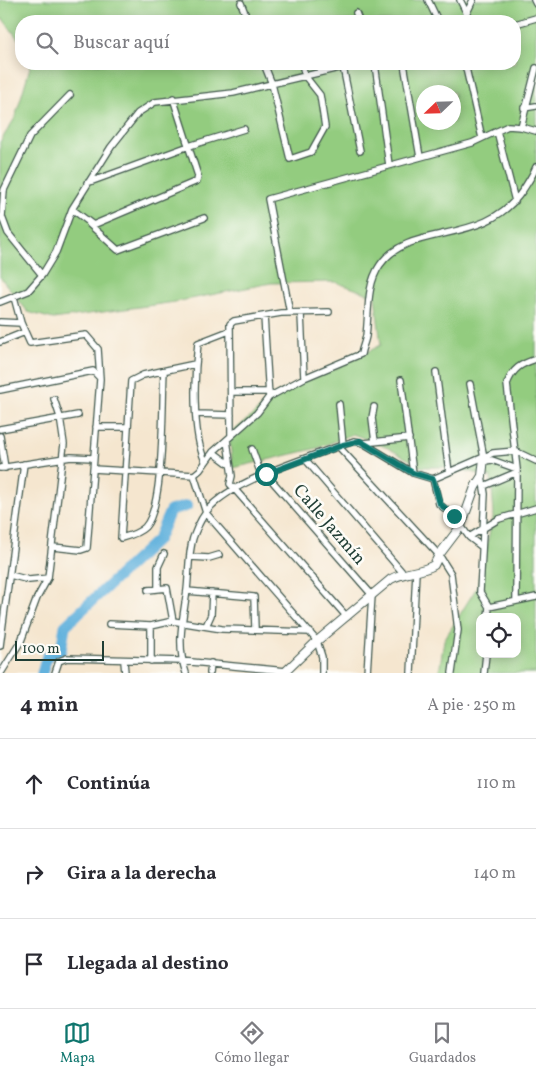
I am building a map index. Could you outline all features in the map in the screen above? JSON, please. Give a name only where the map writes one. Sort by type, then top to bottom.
[{"type":"street","points":[[428,0],[435,15]]},
{"type":"street","points":[[460,0],[466,12]]},
{"type":"street","points":[[465,15],[473,0]]},
{"type":"street","points":[[534,0],[536,4]]},
{"type":"street","points":[[241,3],[246,15]]},
{"type":"street","points":[[521,22],[536,18]]},
{"type":"street","points":[[521,127],[524,108],[536,68]]},
{"type":"street","points":[[266,70],[272,84],[290,158],[311,152],[325,127],[320,95],[305,76],[304,70]]},
{"type":"street","points":[[0,302],[28,291],[42,275],[56,252],[72,210],[88,183],[110,147],[138,113],[155,102],[173,98],[233,93],[330,70]]},
{"type":"street","points":[[344,70],[360,151]]},
{"type":"street","points":[[375,70],[389,165]]},
{"type":"street","points":[[405,70],[420,157]]},
{"type":"street","points":[[466,70],[482,138]]},
{"type":"street","points":[[42,275],[8,233],[2,217],[4,190],[30,136],[70,95]]},
{"type":"street","points":[[89,224],[93,225],[197,181],[198,176],[173,98]]},
{"type":"street","points":[[524,108],[536,106]]},
{"type":"street","points":[[290,313],[268,198],[420,157],[482,138],[508,126],[536,131]]},
{"type":"street","points":[[88,183],[189,146],[244,129]]},
{"type":"street","points":[[497,131],[515,202]]},
{"type":"street","points":[[93,469],[194,474],[200,470],[213,452],[229,438],[269,394],[361,354],[366,337],[371,286],[378,266],[389,253],[401,245],[477,226],[500,214],[515,202],[536,167]]},
{"type":"street","points":[[72,210],[118,250],[204,218]]},
{"type":"street","points":[[14,297],[21,323],[30,343],[86,335],[98,348],[100,379],[87,548],[82,550],[53,547]]},
{"type":"street","points":[[329,312],[264,316],[234,321],[230,324],[229,331],[232,343],[229,438],[229,464],[232,476],[230,484],[347,616]]},
{"type":"street","points":[[301,314],[304,378]]},
{"type":"street","points":[[264,316],[269,394]]},
{"type":"street","points":[[0,322],[21,323]]},
{"type":"street","points":[[205,461],[199,447],[197,414],[195,364],[198,344],[229,331]]},
{"type":"street","points":[[0,342],[25,332]]},
{"type":"street","points":[[516,601],[517,470],[507,384],[511,372],[536,359]]},
{"type":"street","points":[[164,371],[160,472],[155,512],[145,527],[134,534],[121,538],[131,381],[144,375],[195,364]]},
{"type":"street","points":[[0,390],[93,371],[98,373],[100,379]]},
{"type":"street","points":[[436,372],[449,472]]},
{"type":"street","points":[[401,380],[413,473]]},
{"type":"street","points":[[470,384],[484,459],[480,592],[489,607],[488,613]]},
{"type":"street","points":[[231,392],[269,394]]},
{"type":"street","points":[[0,673],[21,641],[37,598],[48,578],[64,444],[60,418],[54,399]]},
{"type":"street","points":[[339,404],[341,446],[439,555],[451,574],[458,630],[452,673]]},
{"type":"street","points":[[374,407],[372,418],[376,442]]},
{"type":"street","points":[[197,414],[231,415]]},
{"type":"street","points":[[0,429],[78,415]]},
{"type":"street","points":[[96,427],[128,427]]},
{"type":"street","points":[[0,436],[2,468],[62,458],[93,458]]},
{"type":"street","points":[[186,673],[182,661],[182,621],[190,557],[194,537],[206,513],[218,500],[266,474],[354,441],[363,443],[409,438]]},
{"type":"street","points":[[363,443],[413,473],[433,479],[493,454],[515,452],[536,461]]},
{"type":"street","name":"Calle Jazmín","points":[[252,449],[259,469],[266,474],[372,595]]},
{"type":"street","points":[[213,452],[229,464]]},
{"type":"street","points":[[305,459],[403,572]]},
{"type":"street","points":[[484,459],[492,460],[517,470]]},
{"type":"street","points":[[0,646],[24,464]]},
{"type":"street","points":[[484,486],[517,470]]},
{"type":"street","points":[[194,474],[206,513],[317,641],[322,657],[322,673]]},
{"type":"street","points":[[55,673],[59,660],[67,658],[124,661],[182,661],[286,672],[317,641],[391,579],[403,572],[416,572],[434,565],[439,555],[462,526],[474,487],[482,476]]},
{"type":"street","points":[[433,479],[440,504],[454,516],[469,536],[482,547]]},
{"type":"street","points":[[469,536],[483,527],[517,513],[536,508]]},
{"type":"street","points":[[158,588],[158,567],[164,554]]},
{"type":"street","points":[[190,557],[209,558],[220,555]]},
{"type":"street","points":[[411,673],[416,572]]},
{"type":"street","points":[[10,574],[30,580],[48,578]]},
{"type":"street","points":[[148,590],[167,588],[173,621]]},
{"type":"street","points":[[187,591],[254,597],[255,629]]},
{"type":"street","points":[[206,626],[211,615],[212,593]]},
{"type":"street","points":[[367,673],[372,595]]},
{"type":"street","points":[[489,607],[536,597]]},
{"type":"street","points":[[109,624],[151,626],[182,621],[206,626],[310,632]]},
{"type":"street","points":[[151,626],[151,661]]},
{"type":"street","points":[[484,673],[486,658]]},
{"type":"street","points":[[124,661],[125,673]]},
{"type":"street","points":[[210,673],[211,663]]},
{"type":"green space","points":[[0,0],[536,0],[536,673],[439,673],[444,640],[477,587],[494,513],[491,477],[452,467],[422,467],[388,448],[353,434],[318,448],[233,468],[229,435],[255,413],[271,396],[335,369],[381,345],[375,296],[335,282],[271,283],[175,302],[53,319],[28,312],[0,277],[0,142],[15,118],[29,70],[521,70],[521,15],[15,15],[15,35],[3,19],[0,20]]},
{"type":"waterway","points":[[42,673],[47,656],[61,650],[65,626],[158,539],[170,511],[187,506]]},
{"type":"route","points":[[266,474],[354,441],[360,441],[413,473],[433,479],[440,504],[454,516]]}]
